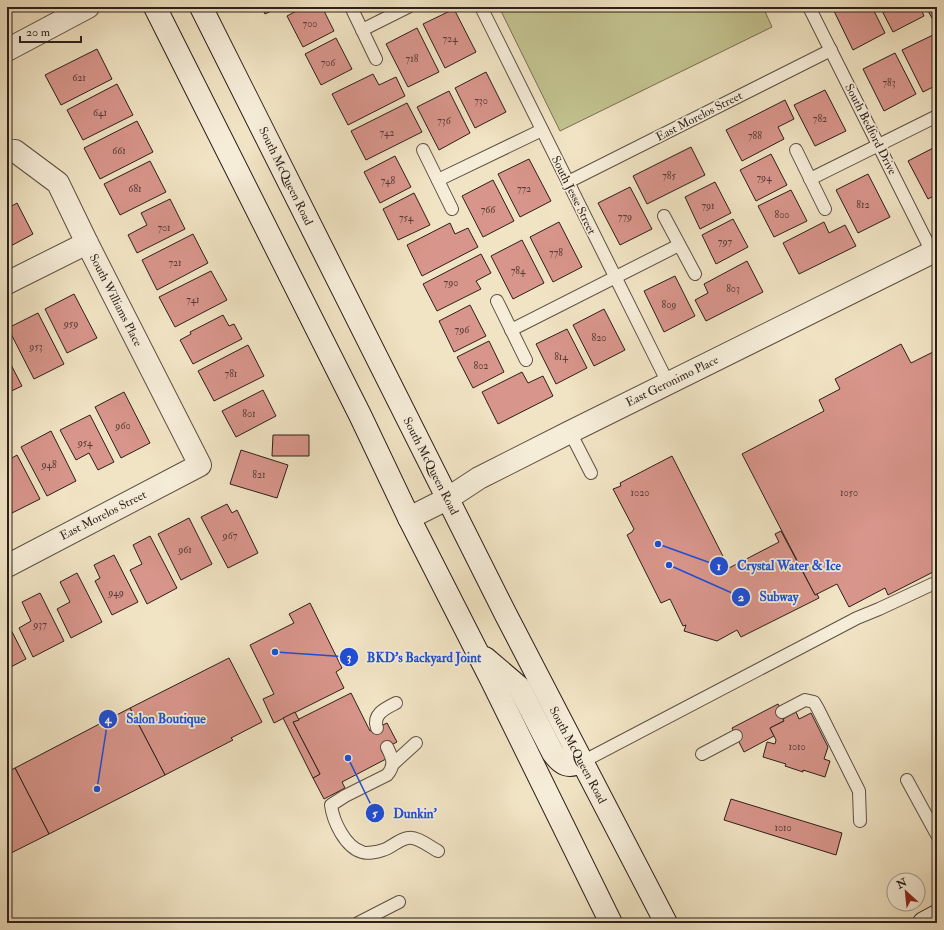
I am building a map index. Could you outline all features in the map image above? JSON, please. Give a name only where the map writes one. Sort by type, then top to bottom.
[{"type":"main road","points":[[7,50],[88,7]]},
{"type":"main road","points":[[156,7],[611,923]]},
{"type":"main road","name":"South McQueen Road","points":[[201,7],[506,615],[666,923]]},
{"type":"main road","name":"South Williams Place","points":[[15,151],[58,183],[200,466]]},
{"type":"main road","points":[[7,283],[87,243]]},
{"type":"main road","name":"East Geronimo Place","points":[[409,518],[447,498],[479,478],[935,251]]},
{"type":"main road","name":"East Morelos Street","points":[[7,566],[200,466]]},
{"type":"main road","points":[[477,651],[519,687],[552,753],[559,762],[567,765],[575,765],[582,762]]},
{"type":"main road","points":[[924,923],[937,916]]},
{"type":"lane","points":[[351,7],[376,59]]},
{"type":"lane","points":[[362,30],[408,7]]},
{"type":"lane","name":"South Jesse Street","points":[[481,7],[668,383]]},
{"type":"lane","name":"South Bedford Drive","points":[[809,7],[878,145],[935,251]]},
{"type":"lane","name":"East Morelos Street","points":[[568,182],[831,50]]},
{"type":"lane","points":[[810,179],[937,116]]},
{"type":"lane","points":[[438,180],[542,130]]},
{"type":"lane","points":[[423,150],[452,209]]},
{"type":"lane","points":[[796,150],[825,209]]},
{"type":"lane","points":[[664,216],[695,274]]},
{"type":"lane","points":[[512,330],[679,245]]},
{"type":"lane","points":[[497,301],[526,360]]},
{"type":"lane","points":[[570,432],[591,473]]},
{"type":"lane","points":[[582,762],[857,618],[879,610],[937,582]]},
{"type":"lane","points":[[782,712],[805,700],[814,702],[859,791],[860,821]]},
{"type":"lane","points":[[377,728],[376,723],[379,713],[396,703]]},
{"type":"lane","points":[[702,754],[736,736]]},
{"type":"lane","points":[[393,764],[416,743]]},
{"type":"lane","points":[[387,747],[392,757],[393,764],[387,775],[345,796],[331,805],[332,814],[339,829],[351,846],[363,853],[383,850],[407,838],[415,839],[438,851]]},
{"type":"lane","points":[[907,780],[937,835]]},
{"type":"lane","points":[[358,923],[399,902]]},
{"type":"green space","points":[[499,7],[763,7],[772,27],[560,131]]},
{"type":"building","points":[[262,7],[280,7],[265,14]]},
{"type":"building","points":[[304,7],[322,7],[334,31],[303,47],[287,16]]},
{"type":"building","points":[[832,7],[872,7],[885,33],[853,50]]},
{"type":"building","points":[[880,7],[920,7],[924,16],[893,32]]},
{"type":"building","points":[[926,7],[937,7],[937,17],[933,20]]},
{"type":"building","points":[[454,9],[476,52],[445,68],[423,24]]},
{"type":"building","points":[[417,28],[439,72],[408,87],[386,44]]},
{"type":"building","points":[[933,35],[937,43],[937,85],[923,92],[902,50]]},
{"type":"building","points":[[336,38],[352,69],[321,85],[305,54]]},
{"type":"building","points":[[97,49],[112,79],[61,105],[45,75]]},
{"type":"building","points":[[895,53],[916,94],[884,111],[863,69]]},
{"type":"building","points":[[486,72],[506,112],[475,128],[455,88]]},
{"type":"building","points":[[373,74],[379,85],[396,77],[405,96],[348,125],[332,94]]},
{"type":"building","points":[[117,84],[133,115],[83,140],[67,110]]},
{"type":"building","points":[[825,90],[846,131],[815,146],[794,105]]},
{"type":"building","points":[[449,91],[470,133],[439,150],[417,107]]},
{"type":"building","points":[[785,100],[794,119],[778,127],[784,139],[742,161],[726,130]]},
{"type":"building","points":[[407,103],[422,132],[366,160],[351,131]]},
{"type":"building","points":[[137,121],[153,152],[100,179],[84,148]]},
{"type":"building","points":[[937,146],[937,194],[928,199],[908,161]]},
{"type":"building","points":[[691,147],[705,175],[647,204],[633,176]]},
{"type":"building","points":[[771,154],[787,185],[756,201],[740,170]]},
{"type":"building","points":[[395,156],[411,187],[380,203],[364,172]]},
{"type":"building","points":[[529,159],[551,201],[520,217],[498,174]]},
{"type":"building","points":[[150,161],[166,192],[120,215],[104,184]]},
{"type":"building","points":[[868,174],[890,217],[858,233],[836,190]]},
{"type":"building","points":[[493,180],[514,221],[483,237],[462,196]]},
{"type":"building","points":[[715,182],[731,213],[700,229],[685,197]]},
{"type":"building","points":[[630,187],[652,229],[620,245],[598,203]]},
{"type":"building","points":[[791,190],[807,221],[774,237],[758,206]]},
{"type":"building","points":[[414,193],[430,225],[398,240],[383,209]]},
{"type":"building","points":[[170,199],[185,229],[137,253],[128,235],[147,225],[141,213]]},
{"type":"building","points":[[17,203],[33,234],[7,248],[7,209]]},
{"type":"building","points":[[733,219],[748,247],[716,264],[702,235]]},
{"type":"building","points":[[559,222],[582,267],[553,282],[530,237]]},
{"type":"building","points":[[824,222],[829,233],[845,225],[856,246],[799,274],[783,243]]},
{"type":"building","points":[[450,223],[455,234],[468,228],[478,247],[422,276],[407,245]]},
{"type":"building","points":[[193,234],[208,263],[157,290],[142,260]]},
{"type":"building","points":[[522,240],[544,283],[513,299],[491,256]]},
{"type":"building","points":[[481,254],[491,273],[476,281],[481,289],[437,311],[423,284]]},
{"type":"building","points":[[747,261],[763,292],[706,321],[695,300],[708,293],[704,284]]},
{"type":"building","points":[[211,271],[227,300],[175,327],[159,297]]},
{"type":"building","points":[[675,276],[695,316],[664,332],[644,291]]},
{"type":"building","points":[[74,294],[97,338],[67,353],[45,309]]},
{"type":"building","points":[[470,305],[486,336],[454,352],[439,321]]},
{"type":"building","points":[[604,309],[625,350],[594,366],[573,325]]},
{"type":"building","points":[[38,313],[64,364],[34,379],[8,328]]},
{"type":"building","points":[[223,315],[229,326],[234,324],[242,339],[193,364],[180,340],[191,334],[190,332]]},
{"type":"building","points":[[567,329],[587,368],[556,384],[536,344]]},
{"type":"building","points":[[489,341],[504,372],[473,388],[457,357]]},
{"type":"building","points":[[901,344],[911,363],[937,350],[937,570],[888,595],[885,588],[849,607],[837,584],[815,595],[742,454],[824,411],[819,400],[840,389],[835,379]]},
{"type":"building","points":[[248,345],[264,376],[214,401],[198,371]]},
{"type":"building","points":[[7,357],[22,386],[7,393]]},
{"type":"building","points":[[522,372],[528,383],[543,376],[553,396],[498,424],[482,392]]},
{"type":"building","points":[[263,390],[276,416],[236,437],[222,411]]},
{"type":"building","points":[[124,392],[150,443],[121,458],[95,407]]},
{"type":"building","points":[[90,415],[114,462],[98,470],[89,453],[76,460],[60,430]]},
{"type":"building","points":[[51,431],[76,481],[47,496],[21,447]]},
{"type":"building","points":[[273,435],[309,435],[309,456],[272,456]]},
{"type":"building","points":[[241,450],[288,465],[277,498],[230,484]]},
{"type":"building","points":[[17,455],[40,499],[10,514],[7,509],[7,461]]},
{"type":"building","points":[[672,456],[729,568],[779,542],[775,534],[781,531],[815,595],[817,594],[819,598],[741,637],[737,630],[717,641],[684,631],[686,625],[683,626],[670,599],[661,603],[627,535],[634,529],[613,489],[621,486],[620,483]]},
{"type":"building","points":[[227,504],[232,513],[237,510],[258,553],[228,568],[201,517]]},
{"type":"building","points":[[189,518],[212,564],[181,580],[158,534]]},
{"type":"building","points":[[150,536],[177,588],[147,604],[130,570],[142,564],[133,545]]},
{"type":"building","points":[[114,555],[138,602],[112,615],[95,581],[100,578],[94,565]]},
{"type":"building","points":[[77,573],[102,622],[71,638],[57,609],[70,602],[60,582]]},
{"type":"building","points":[[40,593],[64,641],[33,657],[19,628],[31,621],[22,602]]},
{"type":"building","points":[[310,603],[342,668],[336,672],[344,688],[274,723],[263,699],[274,694],[250,645],[294,623],[289,614]]},
{"type":"building","points":[[7,622],[26,659],[7,669]]},
{"type":"building","points":[[229,658],[262,722],[231,738],[233,740],[165,775],[130,708]]},
{"type":"building","points":[[351,693],[370,731],[387,723],[397,742],[381,750],[386,759],[342,782],[345,788],[324,799],[313,778],[320,774],[293,722]]},
{"type":"building","points":[[778,704],[785,718],[783,719],[784,721],[770,728],[774,736],[744,752],[732,728]]},
{"type":"building","points":[[130,708],[165,775],[49,834],[15,768]]},
{"type":"building","points":[[295,712],[299,720],[293,722],[320,774],[313,778],[283,718]]},
{"type":"building","points":[[796,712],[799,719],[811,713],[828,747],[824,759],[830,761],[825,777],[803,770],[803,772],[785,766],[786,764],[763,757],[767,742],[775,744],[776,740],[770,728],[784,721],[783,719]]},
{"type":"building","points":[[15,768],[49,834],[7,855],[7,772]]},
{"type":"building","points":[[731,799],[842,833],[836,855],[724,820]]},
{"type":"place","name":"Crystal Water & Ice","points":[[658,544]]},
{"type":"place","name":"Subway","points":[[669,565]]},
{"type":"place","name":"BKD's Backyard Joint","points":[[275,652]]},
{"type":"place","name":"Dunkin'","points":[[348,758]]},
{"type":"place","name":"Salon Boutique","points":[[97,789]]}]
